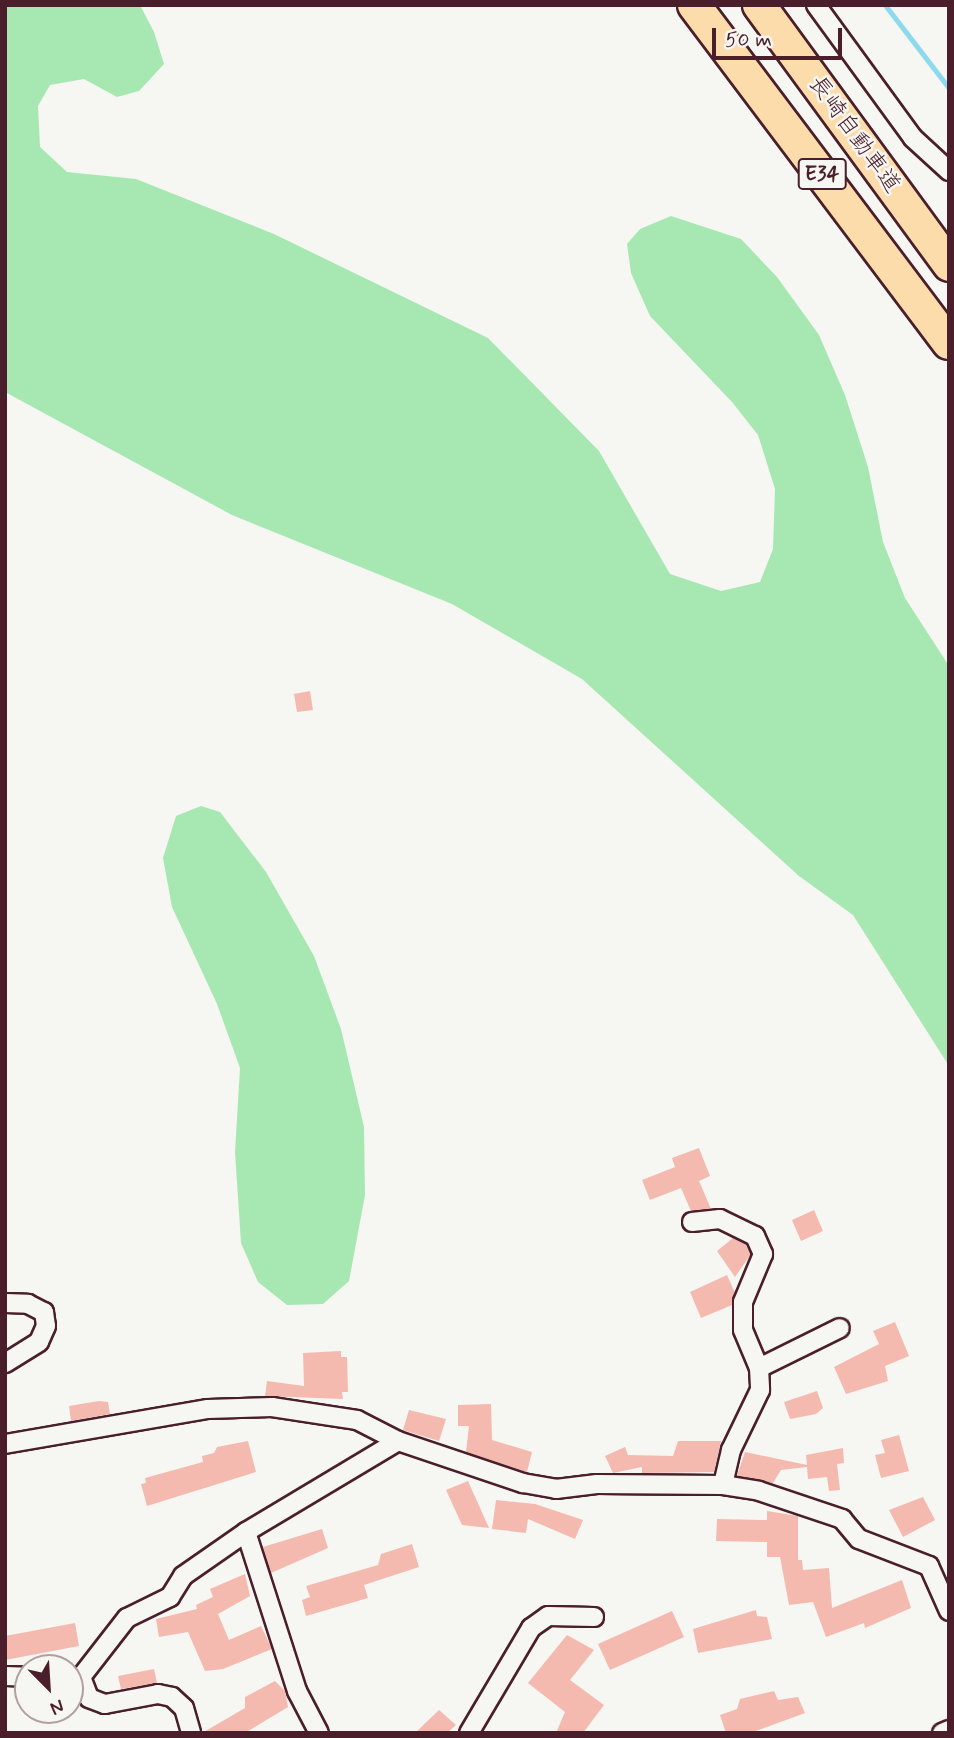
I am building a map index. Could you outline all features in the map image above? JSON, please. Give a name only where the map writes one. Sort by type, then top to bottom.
[{"type":"highway","name":"E34","points":[[694,5],[949,343]]},
{"type":"highway","name":"長崎自動車道","points":[[759,5],[949,265]]},
{"type":"street","points":[[816,5],[913,138],[949,171]]},
{"type":"street","points":[[692,1222],[720,1219],[755,1236],[763,1254],[743,1302],[747,1345],[759,1368],[760,1390],[731,1450],[723,1485]]},
{"type":"street","points":[[5,1303],[29,1304],[44,1312],[46,1326],[39,1342],[5,1363]]},
{"type":"street","points":[[759,1368],[840,1328]]},
{"type":"street","points":[[5,1444],[208,1409],[272,1407],[357,1420],[398,1441],[523,1483],[556,1489],[597,1484],[723,1485],[760,1491],[842,1519],[859,1539],[929,1566],[949,1611]]},
{"type":"street","points":[[84,1668],[127,1618],[170,1597],[183,1576],[246,1532],[398,1441]]},
{"type":"street","points":[[246,1532],[298,1691],[319,1733]]},
{"type":"street","points":[[469,1733],[531,1628],[548,1616],[594,1617]]},
{"type":"street","points":[[84,1690],[89,1698],[105,1704],[158,1694],[172,1698],[184,1708],[191,1733]]},
{"type":"street","points":[[942,1733],[949,1730]]},
{"type":"green space","points":[[5,5],[140,5],[154,32],[164,64],[139,91],[117,97],[84,79],[50,85],[38,106],[40,147],[67,172],[136,179],[274,234],[488,338],[599,451],[670,574],[721,591],[760,582],[773,549],[775,489],[758,435],[732,402],[650,316],[631,273],[627,244],[640,229],[671,216],[741,239],[777,277],[819,335],[845,395],[868,467],[883,542],[905,598],[949,666],[949,1066],[853,915],[799,876],[582,679],[452,604],[232,515],[5,392]]},
{"type":"green space","points":[[201,806],[220,812],[266,872],[314,956],[341,1029],[364,1127],[365,1195],[349,1281],[323,1304],[287,1305],[258,1282],[241,1243],[235,1152],[240,1068],[217,1004],[172,907],[163,858],[176,816]]},
{"type":"building","points":[[310,691],[313,710],[297,712],[294,694]]},
{"type":"building","points":[[699,1148],[710,1176],[699,1181],[711,1209],[691,1211],[681,1188],[650,1200],[642,1180],[675,1167],[672,1158]]},
{"type":"building","points":[[814,1210],[823,1231],[801,1241],[792,1220]]},
{"type":"building","points":[[733,1238],[745,1244],[751,1254],[735,1277],[717,1251]]},
{"type":"building","points":[[727,1275],[735,1293],[732,1305],[701,1318],[690,1292]]},
{"type":"building","points":[[895,1322],[909,1356],[885,1366],[888,1381],[846,1394],[834,1367],[879,1344],[873,1331]]},
{"type":"building","points":[[341,1351],[341,1357],[347,1357],[348,1392],[342,1392],[343,1399],[265,1396],[267,1381],[304,1386],[303,1353]]},
{"type":"building","points":[[817,1391],[823,1408],[816,1414],[790,1419],[784,1402]]},
{"type":"building","points":[[108,1402],[110,1414],[71,1421],[69,1406]]},
{"type":"building","points":[[491,1404],[492,1440],[532,1452],[527,1472],[466,1452],[469,1426],[458,1426],[458,1405]]},
{"type":"building","points":[[409,1410],[446,1419],[439,1441],[403,1430]]},
{"type":"building","points":[[899,1435],[909,1471],[881,1478],[875,1455],[885,1453],[881,1440]]},
{"type":"building","points":[[248,1441],[256,1472],[147,1506],[141,1484],[146,1483],[145,1478],[203,1462],[202,1456],[214,1453],[217,1447]]},
{"type":"building","points":[[678,1441],[721,1441],[714,1472],[642,1473],[642,1467],[613,1473],[605,1456],[625,1447],[628,1455],[673,1456]]},
{"type":"building","points":[[843,1448],[844,1463],[837,1464],[840,1490],[829,1491],[827,1477],[808,1479],[807,1467],[781,1470],[773,1483],[737,1476],[745,1452],[807,1465],[806,1455]]},
{"type":"building","points":[[468,1481],[489,1528],[462,1525],[446,1490]]},
{"type":"building","points":[[923,1497],[935,1520],[903,1537],[889,1510]]},
{"type":"building","points":[[496,1500],[535,1504],[583,1520],[575,1539],[528,1519],[526,1533],[492,1529]]},
{"type":"building","points":[[767,1511],[798,1516],[798,1560],[802,1560],[803,1570],[829,1568],[832,1608],[902,1580],[911,1608],[865,1628],[864,1623],[826,1637],[813,1602],[789,1605],[780,1557],[767,1557],[767,1542],[716,1541],[717,1519],[767,1520]]},
{"type":"building","points":[[322,1529],[328,1548],[271,1573],[263,1547]]},
{"type":"building","points":[[412,1544],[419,1567],[364,1585],[368,1598],[306,1616],[302,1600],[310,1597],[306,1586],[378,1565],[381,1554]]},
{"type":"building","points":[[245,1574],[250,1596],[218,1614],[229,1640],[261,1626],[272,1649],[223,1669],[205,1671],[188,1632],[159,1637],[156,1619],[197,1609],[196,1605],[213,1597],[210,1589]]},
{"type":"building","points":[[756,1610],[757,1616],[767,1617],[772,1639],[698,1653],[693,1629]]},
{"type":"building","points":[[672,1611],[684,1637],[610,1670],[598,1644]]},
{"type":"building","points":[[75,1623],[79,1646],[37,1654],[14,1654],[14,1658],[5,1660],[5,1636]]},
{"type":"building","points":[[567,1635],[594,1650],[570,1680],[604,1705],[583,1733],[556,1733],[565,1712],[528,1683]]},
{"type":"building","points":[[154,1669],[157,1683],[121,1689],[118,1676]]},
{"type":"building","points":[[275,1681],[285,1691],[288,1707],[245,1733],[202,1733],[245,1708],[245,1697]]},
{"type":"building","points":[[774,1691],[778,1700],[798,1697],[805,1713],[750,1733],[726,1733],[720,1715],[737,1709],[740,1699]]},
{"type":"building","points":[[439,1710],[456,1725],[447,1733],[415,1733]]},
{"type":"waterway","points":[[885,5],[949,88]]}]
